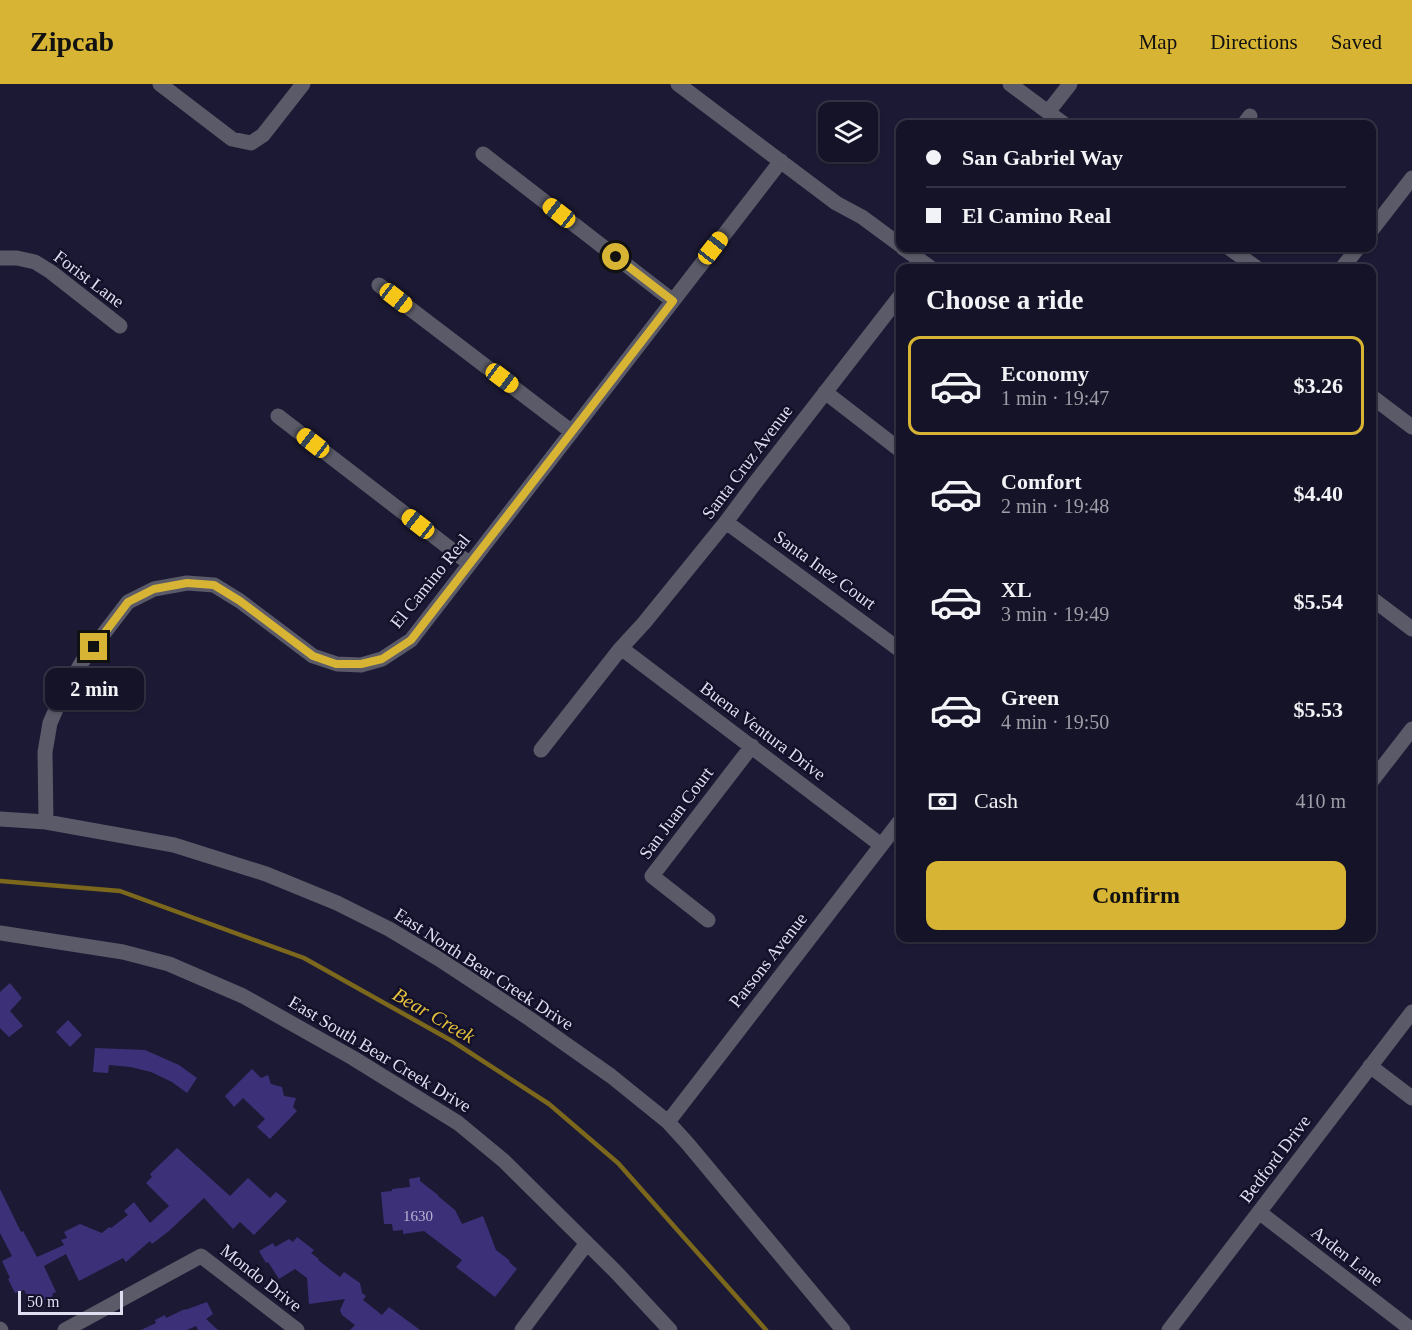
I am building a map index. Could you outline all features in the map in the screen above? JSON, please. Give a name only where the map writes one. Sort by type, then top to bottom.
[{"type":"street","points":[[160,84],[232,139],[251,143],[263,135],[303,84]]},
{"type":"street","points":[[678,84],[836,202],[862,217],[896,242]]},
{"type":"street","points":[[1010,84],[1059,120]]},
{"type":"street","points":[[1048,112],[1070,84]]},
{"type":"street","points":[[483,154],[673,301]]},
{"type":"street","name":"El Camino Real","points":[[46,822],[45,752],[50,723],[61,698],[82,662],[128,602],[154,589],[187,583],[214,585],[240,601],[313,656],[336,664],[361,664],[382,659],[411,640],[781,161]]},
{"type":"street","points":[[1376,225],[1412,178]]},
{"type":"street","points":[[908,252],[922,264]]},
{"type":"street","points":[[1235,252],[1251,264]]},
{"type":"street","points":[[1345,264],[1355,252]]},
{"type":"street","name":"Forist Lane","points":[[0,258],[17,258],[35,262],[120,326]]},
{"type":"street","points":[[379,285],[572,432]]},
{"type":"street","name":"Santa Cruz Avenue","points":[[540,750],[726,522],[896,301]]},
{"type":"street","points":[[825,392],[896,447]]},
{"type":"street","points":[[1376,400],[1412,427]]},
{"type":"street","points":[[278,416],[470,564]]},
{"type":"street","name":"Santa Inez Court","points":[[726,522],[896,647]]},
{"type":"street","points":[[1376,602],[1412,628]]},
{"type":"street","name":"Buena Ventura Drive","points":[[621,648],[882,845]]},
{"type":"street","points":[[1376,776],[1412,729]]},
{"type":"street","name":"San Juan Court","points":[[708,920],[652,876],[752,746]]},
{"type":"street","name":"East North Bear Creek Drive","points":[[0,819],[46,822],[174,845],[266,874],[337,903],[439,959],[611,1076],[668,1122],[843,1330]]},
{"type":"street","name":"Parsons Avenue","points":[[668,1122],[896,826]]},
{"type":"street","name":"East South Bear Creek Drive","points":[[0,933],[123,952],[169,964],[243,996],[353,1058],[458,1122],[504,1161],[670,1330]]},
{"type":"street","name":"Bedford Drive","points":[[1168,1330],[1412,1012]]},
{"type":"street","points":[[1370,1066],[1412,1098]]},
{"type":"street","name":"Arden Lane","points":[[1259,1212],[1412,1330]]},
{"type":"street","points":[[522,1330],[587,1243]]},
{"type":"street","name":"Mondo Drive","points":[[65,1330],[201,1256],[297,1330]]},
{"type":"building","points":[[10,983],[22,998],[10,1011],[23,1026],[9,1037],[0,1028],[0,992]]},
{"type":"building","points":[[68,1020],[82,1035],[70,1047],[56,1032]]},
{"type":"building","points":[[95,1048],[145,1050],[179,1065],[197,1078],[187,1093],[172,1082],[151,1072],[131,1067],[109,1065],[108,1073],[93,1072]]},
{"type":"building","points":[[252,1069],[261,1078],[268,1075],[271,1084],[282,1087],[284,1096],[296,1098],[293,1107],[297,1111],[270,1139],[257,1127],[265,1119],[243,1098],[234,1107],[225,1096]]},
{"type":"building","points":[[177,1148],[230,1196],[248,1178],[270,1198],[276,1192],[287,1201],[254,1235],[240,1222],[233,1229],[204,1198],[169,1231],[152,1244],[150,1241],[126,1262],[123,1258],[79,1281],[66,1254],[44,1266],[56,1292],[52,1294],[53,1296],[33,1306],[24,1290],[15,1293],[2,1261],[12,1256],[0,1233],[0,1189],[21,1232],[23,1231],[37,1257],[64,1245],[61,1240],[67,1238],[64,1232],[80,1224],[102,1233],[109,1227],[111,1228],[128,1215],[124,1211],[134,1202],[150,1223],[169,1206],[146,1183],[152,1177],[150,1174]]},
{"type":"building","points":[[420,1177],[420,1181],[455,1210],[462,1224],[483,1216],[496,1250],[517,1269],[495,1297],[456,1267],[462,1260],[424,1231],[403,1234],[403,1230],[393,1231],[392,1224],[384,1224],[381,1192],[410,1187],[409,1179]]},
{"type":"building","points":[[297,1237],[314,1250],[311,1253],[318,1260],[340,1277],[344,1272],[360,1283],[362,1293],[366,1296],[363,1300],[382,1315],[389,1307],[420,1330],[350,1330],[355,1325],[342,1315],[340,1310],[345,1299],[309,1304],[307,1278],[295,1269],[279,1279],[259,1251],[273,1243],[275,1247],[289,1239],[293,1242]]},
{"type":"building","points":[[207,1302],[213,1314],[206,1319],[218,1330],[198,1330],[196,1326],[187,1330],[141,1330],[156,1323],[155,1320],[165,1315],[166,1318]]},
{"type":"waterway","name":"Bear Creek","points":[[0,881],[120,891],[304,958],[452,1041],[549,1104],[618,1163],[766,1330]]},
{"type":"route","points":[[94,647],[128,602],[154,589],[187,583],[214,585],[240,601],[313,656],[336,664],[361,664],[382,659],[411,640],[673,301],[616,257]]}]
